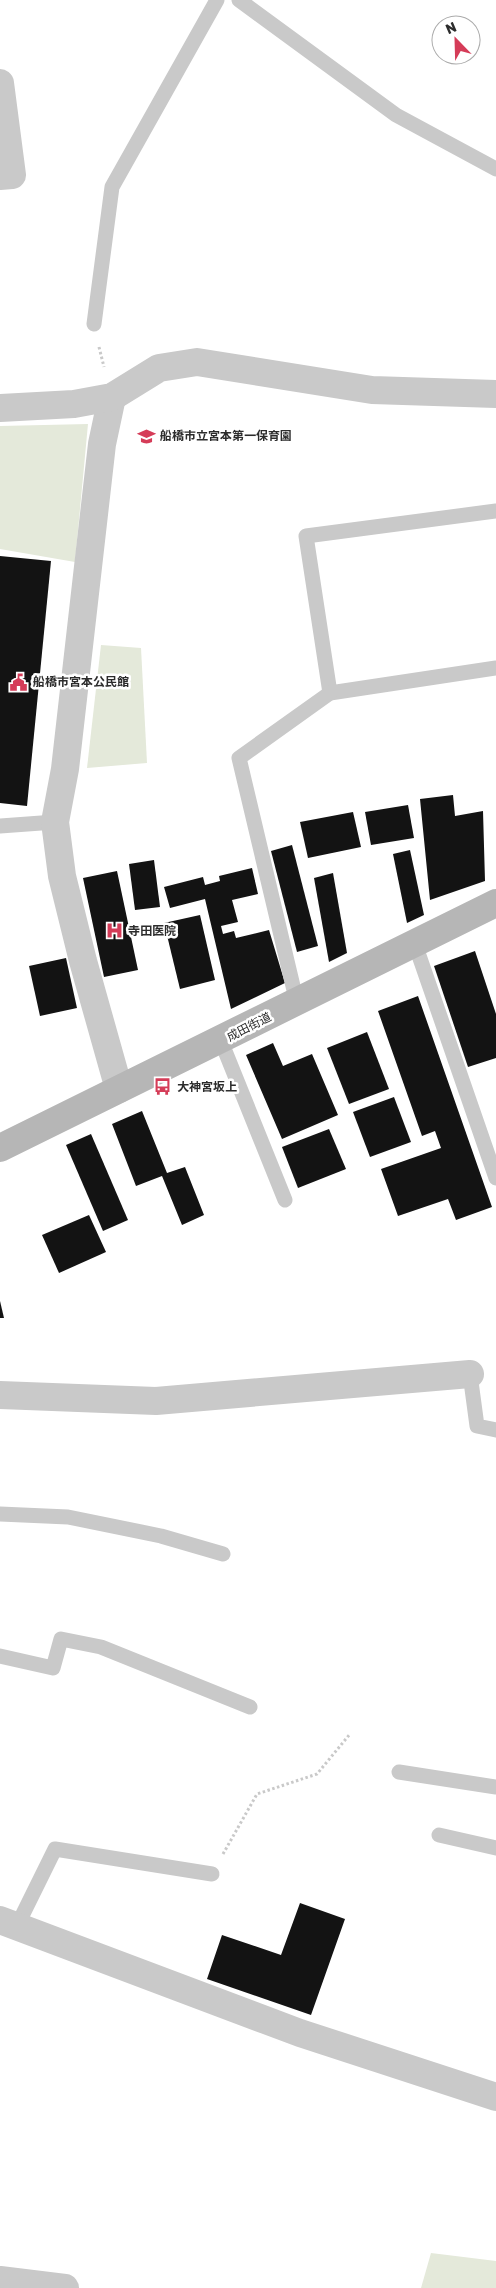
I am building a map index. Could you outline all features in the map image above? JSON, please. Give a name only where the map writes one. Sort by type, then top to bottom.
[{"type":"street","points":[[0,83],[12,175],[0,176]]},
{"type":"street","points":[[0,408],[74,404],[112,397],[159,368],[197,362],[372,390],[496,394]]},
{"type":"street","points":[[112,397],[102,444],[65,769],[54,822],[62,876],[83,961],[119,1089]]},
{"type":"street","name":"成田街道","points":[[0,1148],[221,1041],[496,903]]},
{"type":"street","points":[[0,1395],[156,1401],[470,1374]]},
{"type":"street","points":[[8,1923],[300,2033],[496,2098]]},
{"type":"street","points":[[0,2280],[66,2288]]},
{"type":"lane","points":[[94,324],[112,187],[217,0]]},
{"type":"lane","points":[[239,0],[396,115],[496,168]]},
{"type":"lane","points":[[330,693],[306,536],[496,512]]},
{"type":"lane","points":[[297,1003],[239,758],[330,693],[496,668]]},
{"type":"lane","points":[[0,826],[54,822]]},
{"type":"lane","points":[[415,944],[496,1178]]},
{"type":"lane","points":[[221,1041],[285,1200]]},
{"type":"lane","points":[[470,1374],[476,1426],[496,1430]]},
{"type":"lane","points":[[0,1514],[68,1517],[161,1536],[223,1554]]},
{"type":"lane","points":[[0,1656],[53,1668],[61,1639],[100,1647],[250,1708]]},
{"type":"lane","points":[[399,1772],[496,1788]]},
{"type":"lane","points":[[439,1835],[496,1848]]},
{"type":"lane","points":[[8,1923],[55,1849],[212,1874]]},
{"type":"path","points":[[94,324],[112,397]]},
{"type":"path","points":[[212,1874],[257,1794],[317,1774],[350,1734]]},
{"type":"shaded area","points":[[88,424],[75,562],[0,549],[0,426]]},
{"type":"shaded area","points":[[101,645],[141,648],[147,763],[87,768]]},
{"type":"shaded area","points":[[431,2253],[496,2261],[496,2288],[421,2288]]},
{"type":"building","name":"船橋市宮本公民館","points":[[0,556],[51,561],[27,806],[0,803]]},
{"type":"building","points":[[453,795],[455,816],[483,811],[485,881],[430,900],[420,799]]},
{"type":"building","points":[[408,805],[414,838],[371,845],[365,812]]},
{"type":"building","points":[[353,812],[361,847],[308,858],[300,822]]},
{"type":"building","points":[[292,845],[318,946],[297,952],[271,851]]},
{"type":"building","points":[[410,850],[424,915],[407,923],[393,854]]},
{"type":"building","points":[[154,860],[160,907],[135,910],[129,864]]},
{"type":"building","points":[[252,868],[258,894],[232,900],[238,922],[221,926],[223,934],[234,931],[236,938],[269,930],[285,983],[231,1009],[205,899],[170,908],[164,887],[203,877],[205,885],[220,881],[219,876]]},
{"type":"building","points":[[117,871],[138,970],[104,977],[83,878]]},
{"type":"building","points":[[333,873],[347,953],[329,962],[314,878]]},
{"type":"building","points":[[200,915],[215,980],[180,989],[164,923]]},
{"type":"building","points":[[475,951],[496,1014],[496,1058],[468,1067],[434,966]]},
{"type":"building","points":[[66,958],[77,1008],[40,1016],[29,966]]},
{"type":"building","points":[[418,996],[492,1207],[456,1220],[448,1199],[398,1216],[381,1169],[441,1148],[435,1131],[422,1136],[378,1011]]},
{"type":"building","points":[[367,1032],[389,1089],[349,1104],[327,1048]]},
{"type":"building","points":[[273,1043],[283,1066],[312,1054],[338,1115],[282,1139],[246,1055]]},
{"type":"building","points":[[394,1097],[411,1142],[370,1157],[353,1112]]},
{"type":"building","points":[[142,1111],[167,1173],[185,1167],[204,1215],[182,1225],[162,1176],[136,1186],[112,1124]]},
{"type":"building","points":[[329,1129],[346,1169],[298,1188],[282,1147]]},
{"type":"building","points":[[91,1134],[128,1220],[103,1231],[66,1145]]},
{"type":"building","points":[[89,1215],[106,1252],[59,1273],[42,1235]]},
{"type":"building","points":[[0,1301],[4,1318],[0,1318]]},
{"type":"building","points":[[300,1903],[345,1919],[311,2015],[207,1979],[222,1935],[281,1955]]},
{"type":"place","name":"船橋市立宮本第一保育園","points":[[146,436]]},
{"type":"place","name":"船橋市宮本公民館","points":[[19,682]]},
{"type":"place","name":"寺田医院","points":[[114,931]]},
{"type":"place","name":"大神宮坂上","points":[[163,1087]]}]
